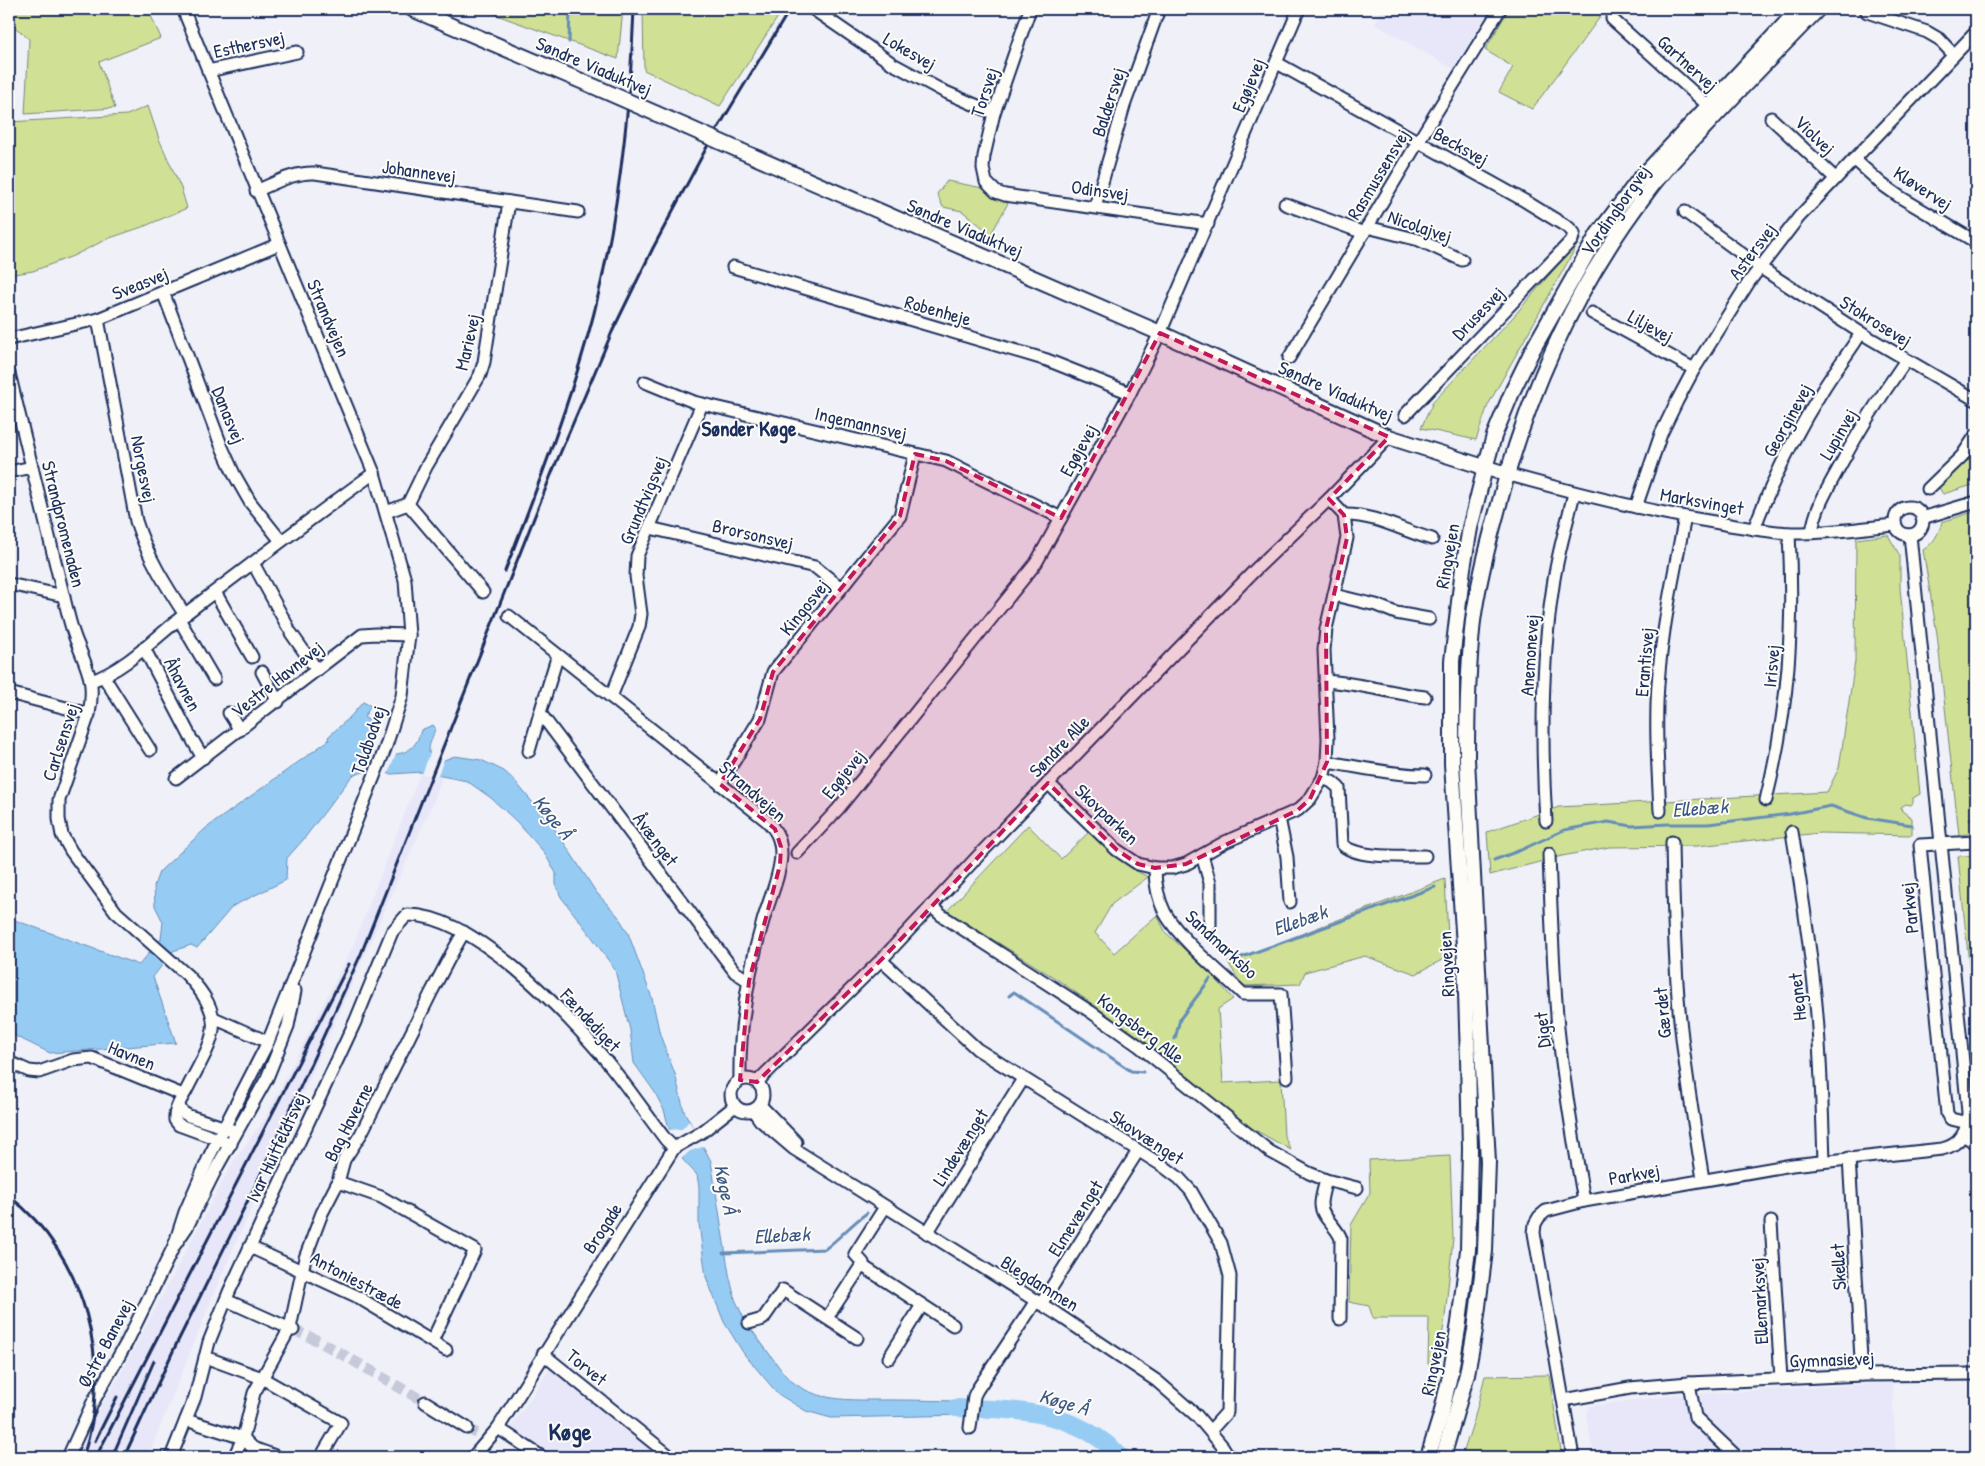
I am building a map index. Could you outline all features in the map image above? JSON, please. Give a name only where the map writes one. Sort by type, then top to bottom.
[{"type":"main road","name":"Søndre Viaduktvej","points":[[412,9],[1160,333],[1389,436],[1506,474]]},
{"type":"main road","name":"Vordingborgvej","points":[[1506,474],[1533,396],[1564,327],[1611,244],[1647,192],[1712,109],[1799,9]]},
{"type":"main road","name":"Vordingborgvej","points":[[1485,468],[1496,428],[1513,390],[1598,234],[1638,181],[1818,9]]},
{"type":"main road","name":"Ringvejen","points":[[1428,1457],[1441,1415],[1451,1371],[1468,1250],[1468,1058],[1464,951],[1452,764],[1452,661],[1463,568],[1470,528],[1485,468]]},
{"type":"main road","name":"Ringvejen","points":[[1443,1457],[1467,1374],[1475,1330],[1485,1250],[1488,1162],[1477,921],[1466,759],[1467,714],[1474,621],[1482,569],[1506,474]]},
{"type":"street","name":"Strandvejen","points":[[183,9],[256,191],[374,473],[386,512]]},
{"type":"street","name":"Lokesvej","points":[[813,9],[893,64],[943,91],[994,113]]},
{"type":"street","name":"Torsvej","points":[[989,187],[984,176],[984,156],[994,113],[1030,9]]},
{"type":"street","name":"Baldersvej","points":[[1096,207],[1124,106],[1159,9]]},
{"type":"street","name":"Egøjevej","points":[[797,853],[838,809],[1030,572],[1130,393],[1160,333],[1299,9]]},
{"type":"street","name":"Rasmussensvej","points":[[1289,358],[1500,9]]},
{"type":"street","points":[[1868,9],[1867,12],[1926,32],[1939,39],[1954,54]]},
{"type":"street","name":"Gartnervej","points":[[1612,20],[1712,109]]},
{"type":"street","name":"Astersvej","points":[[1636,507],[1661,434],[1694,369],[1760,267],[1799,217],[1976,32]]},
{"type":"street","name":"Esthersvej","points":[[208,71],[297,52]]},
{"type":"street","name":"Becksvej","points":[[1277,63],[1530,204],[1574,233]]},
{"type":"street","name":"Violvej","points":[[1771,118],[1835,178]]},
{"type":"street","name":"Kløvervej","points":[[1854,159],[1883,185],[1976,242]]},
{"type":"street","name":"Johannevej","points":[[256,191],[304,172],[578,212]]},
{"type":"street","name":"Odinsvej","points":[[989,187],[1005,196],[1096,207],[1208,224]]},
{"type":"street","name":"Marievej","points":[[408,504],[426,467],[480,375],[484,362],[509,202]]},
{"type":"street","name":"Nicolajvej","points":[[1285,204],[1366,230],[1419,240],[1462,260]]},
{"type":"street","name":"Stokrosevej","points":[[1685,212],[1760,267],[1861,333],[1976,400]]},
{"type":"street","name":"Drusesvej","points":[[1405,415],[1572,240],[1574,233]]},
{"type":"street","name":"Sveasvej","points":[[9,339],[98,319],[279,244]]},
{"type":"street","name":"Robenheje","points":[[734,268],[1047,360],[1130,393]]},
{"type":"street","name":"Danasvej","points":[[163,292],[221,445],[234,474],[250,502],[281,541]]},
{"type":"street","name":"Liljevej","points":[[1592,313],[1694,369]]},
{"type":"street","name":"Norgesvej","points":[[98,319],[136,521],[145,549],[182,617]]},
{"type":"street","name":"Georginevej","points":[[1754,529],[1774,480],[1805,420],[1834,372],[1861,333]]},
{"type":"street","name":"Lupinvej","points":[[1812,532],[1816,514],[1846,454],[1866,418],[1906,360]]},
{"type":"street","name":"Strandpromenaden","points":[[9,373],[64,596],[77,644],[84,658],[91,681]]},
{"type":"street","name":"Ingemannsvej","points":[[645,382],[702,404],[946,461],[1061,518]]},
{"type":"street","name":"Grundtvigsvej","points":[[611,697],[639,628],[641,614],[636,576],[638,556],[702,404]]},
{"type":"street","name":"Søndre Alle","points":[[757,1082],[881,960],[1048,783],[1389,436]]},
{"type":"street","points":[[1928,489],[1962,456],[1976,436]]},
{"type":"street","name":"Kingosvej","points":[[720,784],[760,719],[773,672],[900,516],[915,454]]},
{"type":"street","points":[[9,472],[32,467]]},
{"type":"street","name":"Carlsensvej","points":[[214,1018],[211,1006],[197,986],[173,961],[116,912],[71,851],[62,835],[59,819],[60,800],[89,714],[91,681],[104,677],[144,648],[281,541],[374,473]]},
{"type":"street","name":"Marksvinget","points":[[1506,474],[1574,493],[1636,507],[1754,529],[1789,533],[1895,525]]},
{"type":"street","name":"Anemonevej","points":[[1546,821],[1542,712],[1546,643],[1553,584],[1574,493]]},
{"type":"street","points":[[1329,499],[1344,514],[1371,518],[1432,539]]},
{"type":"street","points":[[1922,518],[1976,502]]},
{"type":"street","points":[[386,512],[408,504],[483,592]]},
{"type":"street","points":[[1904,508],[1915,508],[1922,518],[1920,529],[1910,535],[1902,533],[1895,525],[1897,513],[1904,508]]},
{"type":"street","name":"Toldbodvej","points":[[219,1139],[268,1042],[299,969],[385,749],[402,696],[409,635],[405,580],[386,512]]},
{"type":"street","name":"Skovparken","points":[[1048,783],[1117,850],[1138,864],[1155,868],[1172,868],[1186,864],[1225,842],[1298,810],[1310,799],[1322,778],[1327,762],[1326,629],[1347,538],[1344,514]]},
{"type":"street","name":"Erantisvej","points":[[1660,811],[1657,752],[1658,684],[1664,630],[1684,517]]},
{"type":"street","name":"Brorsonsvej","points":[[650,528],[815,567],[841,588]]},
{"type":"street","name":"Irisvej","points":[[1766,800],[1777,754],[1787,694],[1792,594],[1789,533]]},
{"type":"street","name":"Parkvej","points":[[1573,1457],[1537,1250],[1535,1224],[1539,1216],[1546,1211],[1584,1201],[1703,1179],[1824,1161],[1942,1149],[1951,1146],[1963,1135],[1968,1123],[1910,535]]},
{"type":"street","points":[[253,563],[289,630],[317,670]]},
{"type":"street","points":[[9,584],[64,596]]},
{"type":"street","points":[[215,592],[252,657]]},
{"type":"street","points":[[1334,595],[1376,605],[1396,613],[1429,619]]},
{"type":"street","name":"Strandvejen","points":[[509,616],[775,829],[781,847],[780,864],[762,922],[749,981],[740,1053],[740,1080]]},
{"type":"street","name":"Åhavnen","points":[[182,617],[214,679]]},
{"type":"street","name":"Vestre Havnevej","points":[[176,778],[362,636],[376,634],[409,635]]},
{"type":"street","name":"Åhavnen","points":[[144,648],[203,758]]},
{"type":"street","points":[[529,751],[559,656]]},
{"type":"street","points":[[262,672],[278,702]]},
{"type":"street","points":[[104,677],[150,750]]},
{"type":"street","points":[[1325,681],[1347,682],[1425,697]]},
{"type":"street","points":[[9,692],[89,714]]},
{"type":"street","name":"Åhavnen","points":[[229,712],[240,730]]},
{"type":"street","name":"Åvænget","points":[[540,712],[735,972],[749,981]]},
{"type":"street","points":[[1327,762],[1358,766],[1387,773],[1425,775]]},
{"type":"street","points":[[1322,778],[1332,782],[1338,788],[1342,844],[1345,848],[1378,855],[1425,856]]},
{"type":"street","points":[[1280,818],[1287,856],[1290,902]]},
{"type":"street","name":"Hegnet","points":[[1792,832],[1805,913],[1815,996],[1821,1077],[1824,1161]]},
{"type":"street","name":"Gærdet","points":[[1672,842],[1673,927],[1679,1011],[1689,1094],[1703,1179]]},
{"type":"street","name":"Parkvej","points":[[1968,1123],[1951,1119],[1947,1114],[1920,845],[1976,842]]},
{"type":"street","name":"Diget","points":[[1549,854],[1558,1028],[1569,1115],[1584,1201]]},
{"type":"street","points":[[1202,855],[1210,883],[1210,925]]},
{"type":"street","name":"Sandmarksbo","points":[[1155,868],[1158,895],[1165,913],[1176,928],[1202,955],[1243,994],[1281,994],[1287,1077]]},
{"type":"street","name":"Kongsberg Alle","points":[[931,906],[941,915],[1092,1012],[1131,1040],[1269,1151],[1302,1170],[1326,1180],[1357,1188]]},
{"type":"street","name":"Ivar Huitfeldtsvej","points":[[171,1457],[195,1397],[205,1357],[226,1300],[355,1022],[392,932],[402,919],[413,915],[448,925],[464,932]]},
{"type":"street","name":"Fændediget","points":[[464,932],[482,943],[539,990],[579,1029],[606,1060],[674,1148]]},
{"type":"street","name":"Bag Haverne","points":[[432,1341],[475,1250],[381,1197],[338,1182],[344,1160],[361,1134],[432,990],[464,932]]},
{"type":"street","name":"Skovvænget","points":[[881,960],[964,1039],[977,1049],[1179,1178],[1191,1191],[1221,1243],[1230,1276],[1227,1412],[1210,1431]]},
{"type":"street","name":"Toldbodvej","points":[[231,1144],[267,1078],[288,1026],[299,969]]},
{"type":"street","points":[[231,1144],[176,1123],[174,1116],[211,1041],[214,1018],[268,1042]]},
{"type":"street","name":"Havnen","points":[[9,1062],[29,1071],[39,1072],[73,1060],[92,1058],[181,1101],[182,1112],[189,1116],[238,1132]]},
{"type":"street","points":[[749,1079],[757,1082],[763,1090],[763,1101],[757,1108],[744,1111],[735,1106],[731,1097],[736,1083],[740,1080],[749,1079]]},
{"type":"street","name":"Lindevænget","points":[[927,1232],[1023,1079]]},
{"type":"street","name":"Brogade","points":[[543,1354],[674,1148],[700,1133],[735,1106]]},
{"type":"street","name":"Blegdammen","points":[[757,1108],[815,1161],[1038,1302],[1158,1381],[1210,1431],[1229,1457]]},
{"type":"street","points":[[1963,1135],[1976,1143]]},
{"type":"street","name":"Østre Banevej","points":[[68,1457],[174,1246],[185,1212],[219,1139]]},
{"type":"street","name":"Østre Banevej","points":[[174,1246],[187,1227],[231,1144]]},
{"type":"street","name":"Elmevænget","points":[[970,1428],[974,1396],[1138,1151]]},
{"type":"street","name":"Skellet","points":[[1850,1158],[1862,1375]]},
{"type":"street","points":[[1326,1180],[1321,1205],[1323,1214],[1338,1230],[1341,1239],[1340,1319]]},
{"type":"street","points":[[234,1457],[243,1438],[254,1393],[292,1329],[305,1258],[322,1213],[338,1182]]},
{"type":"street","points":[[827,1318],[861,1265],[862,1262],[855,1254],[885,1207]]},
{"type":"street","name":"Ellemarksvej","points":[[1771,1222],[1781,1378]]},
{"type":"street","name":"Antoniestræde","points":[[250,1247],[356,1296],[446,1350]]},
{"type":"street","points":[[861,1265],[953,1325]]},
{"type":"street","points":[[749,1323],[763,1319],[783,1290],[857,1338]]},
{"type":"street","points":[[226,1300],[292,1329]]},
{"type":"street","points":[[889,1358],[922,1305]]},
{"type":"street","name":"Torvet","points":[[473,1457],[484,1437],[498,1428],[543,1354],[671,1457]]},
{"type":"street","points":[[205,1357],[262,1378],[341,1423],[321,1457]]},
{"type":"street","name":"Gymnasievej","points":[[1564,1400],[1630,1388],[1689,1383],[1862,1375],[1976,1374]]},
{"type":"street","points":[[1689,1383],[1695,1417],[1737,1457]]},
{"type":"street","points":[[425,1402],[467,1428]]},
{"type":"street","points":[[186,1420],[243,1438],[253,1448],[278,1457]]},
{"type":"street","points":[[498,1428],[542,1457]]},
{"type":"highlighted area","points":[[1160,333],[1389,437],[1329,499],[1344,515],[1347,538],[1326,629],[1327,762],[1310,799],[1298,810],[1186,864],[1155,868],[1138,864],[1117,850],[1048,783],[883,958],[757,1082],[740,1080],[749,981],[780,865],[781,847],[775,829],[720,784],[760,719],[773,672],[900,516],[915,454],[946,461],[1061,518]]},
{"type":"shaded area","points":[[1383,9],[1490,9],[1453,69],[1375,24]]},
{"type":"shaded area","points":[[421,772],[442,776],[435,798],[219,1281],[148,1457],[76,1457],[89,1426],[120,1375],[234,1160],[264,1120],[352,948]]},
{"type":"shaded area","points":[[551,1367],[663,1457],[539,1457],[506,1435]]},
{"type":"shaded area","points":[[1892,1383],[1896,1457],[1594,1457],[1586,1414],[1590,1406],[1673,1395]]},
{"type":"green space","points":[[9,9],[148,9],[161,38],[99,62],[115,108],[25,114],[29,39],[16,28],[9,26]]},
{"type":"green space","points":[[480,9],[623,9],[618,59]]},
{"type":"green space","points":[[643,9],[783,9],[720,106],[644,70]]},
{"type":"green space","points":[[1509,9],[1606,9],[1532,109],[1499,92],[1513,67],[1485,50]]},
{"type":"green space","points":[[148,106],[159,139],[181,188],[187,208],[145,226],[107,239],[73,256],[33,271],[9,275],[9,122],[127,115]]},
{"type":"green space","points":[[947,181],[983,188],[993,198],[1008,203],[991,234],[962,211],[943,207],[937,194]]},
{"type":"green space","points":[[1581,238],[1488,405],[1476,440],[1421,428],[1433,402],[1514,316]]},
{"type":"green space","points":[[1976,445],[1976,484],[1943,494],[1939,488]]},
{"type":"green space","points":[[1976,511],[1976,833],[1959,835],[1937,634],[1923,550],[1935,538],[1942,522]]},
{"type":"green space","points":[[1888,535],[1900,556],[1900,588],[1920,794],[1913,798],[1911,805],[1906,804],[1901,807],[1902,811],[1912,818],[1912,835],[1820,833],[1697,846],[1609,847],[1562,856],[1490,875],[1487,832],[1559,807],[1827,792],[1839,768],[1855,661],[1856,539]]},
{"type":"green space","points":[[1028,825],[1061,859],[1090,831],[1116,857],[1148,877],[1112,904],[1095,933],[1114,953],[1157,915],[1166,933],[1208,970],[1233,999],[1218,1009],[1223,1083],[1281,1080],[1284,1136],[1291,1150],[1246,1125],[1138,1036],[1055,978],[947,911]]},
{"type":"green space","points":[[1976,855],[1976,1024],[1975,1024],[1958,856]]},
{"type":"green space","points":[[1445,879],[1449,956],[1416,974],[1365,956],[1305,972],[1300,984],[1242,986],[1228,962]]},
{"type":"green space","points":[[1450,1156],[1453,1238],[1438,1365],[1428,1364],[1429,1318],[1373,1318],[1369,1306],[1349,1302],[1351,1225],[1370,1193],[1369,1160]]},
{"type":"green space","points":[[1549,1375],[1562,1457],[1462,1457],[1485,1376]]},
{"type":"water","points":[[363,702],[371,706],[364,717],[375,725],[365,751],[369,755],[394,754],[408,750],[418,739],[421,730],[433,725],[435,727],[434,734],[429,746],[429,753],[444,760],[455,756],[481,760],[504,771],[514,780],[557,832],[596,892],[618,916],[628,933],[652,998],[660,1035],[675,1074],[684,1111],[711,1161],[729,1274],[735,1299],[745,1321],[785,1375],[797,1385],[810,1392],[838,1399],[968,1401],[966,1415],[831,1418],[806,1411],[778,1394],[744,1354],[724,1322],[706,1277],[699,1224],[699,1187],[697,1175],[683,1160],[669,1128],[664,1110],[654,1091],[634,1063],[630,1030],[615,970],[561,897],[556,886],[556,873],[543,851],[516,821],[491,798],[467,781],[421,772],[392,774],[363,772],[352,776],[287,858],[286,880],[233,906],[197,948],[191,945],[173,951],[153,977],[176,1043],[50,1053],[9,1033],[9,918],[139,965],[161,939],[163,922],[155,906],[154,886],[159,872],[205,829],[329,740],[328,737]]},
{"type":"pier","points":[[397,751],[387,776],[364,775],[372,753]]},
{"type":"pier","points":[[431,751],[445,757],[437,777],[422,774]]},
{"type":"pier","points":[[689,1121],[705,1146],[690,1151],[681,1159],[668,1130],[682,1129]]},
{"type":"waterway","points":[[569,42],[570,9]]},
{"type":"waterway","name":"Ellebæk","points":[[1494,860],[1564,830],[1608,822],[1632,826],[1708,824],[1790,814],[1831,806],[1867,818],[1912,825]]},
{"type":"waterway","name":"Ellebæk","points":[[1970,819],[1976,818]]},
{"type":"waterway","name":"Ellebæk","points":[[1231,961],[1435,887]]},
{"type":"waterway","name":"Ellebæk","points":[[1175,1039],[1180,1019],[1210,979]]},
{"type":"waterway","name":"Ellebæk","points":[[1009,996],[1014,992],[1131,1071],[1143,1072]]},
{"type":"waterway","name":"Ellebæk","points":[[723,1253],[825,1249],[867,1213]]},
{"type":"waterway","name":"Køge Å","points":[[955,1408],[1001,1409],[1044,1415],[1065,1421],[1103,1441],[1121,1457]]},
{"type":"tunnel","points":[[293,1330],[319,1341],[425,1402]]},
{"type":"tunnel","points":[[467,1428],[481,1436]]},
{"type":"railway","points":[[505,571],[542,475],[564,411],[585,346],[603,275],[622,162],[630,85],[634,9]]},
{"type":"railway","points":[[124,1457],[174,1349],[257,1182],[361,954],[553,470],[612,332],[653,248],[709,143],[790,9]]},
{"type":"railway","points":[[96,1457],[349,964]]},
{"type":"railway","points":[[9,1196],[36,1220],[57,1249],[74,1281],[86,1314],[94,1350],[95,1386],[92,1422],[83,1457]]},
{"type":"railway","points":[[112,1457],[154,1361]]},
{"type":"railway","points":[[95,1441],[117,1397]]},
{"type":"district","name":"Sønder Køge","points":[[749,429]]},
{"type":"district","name":"Køge","points":[[570,1432]]}]
